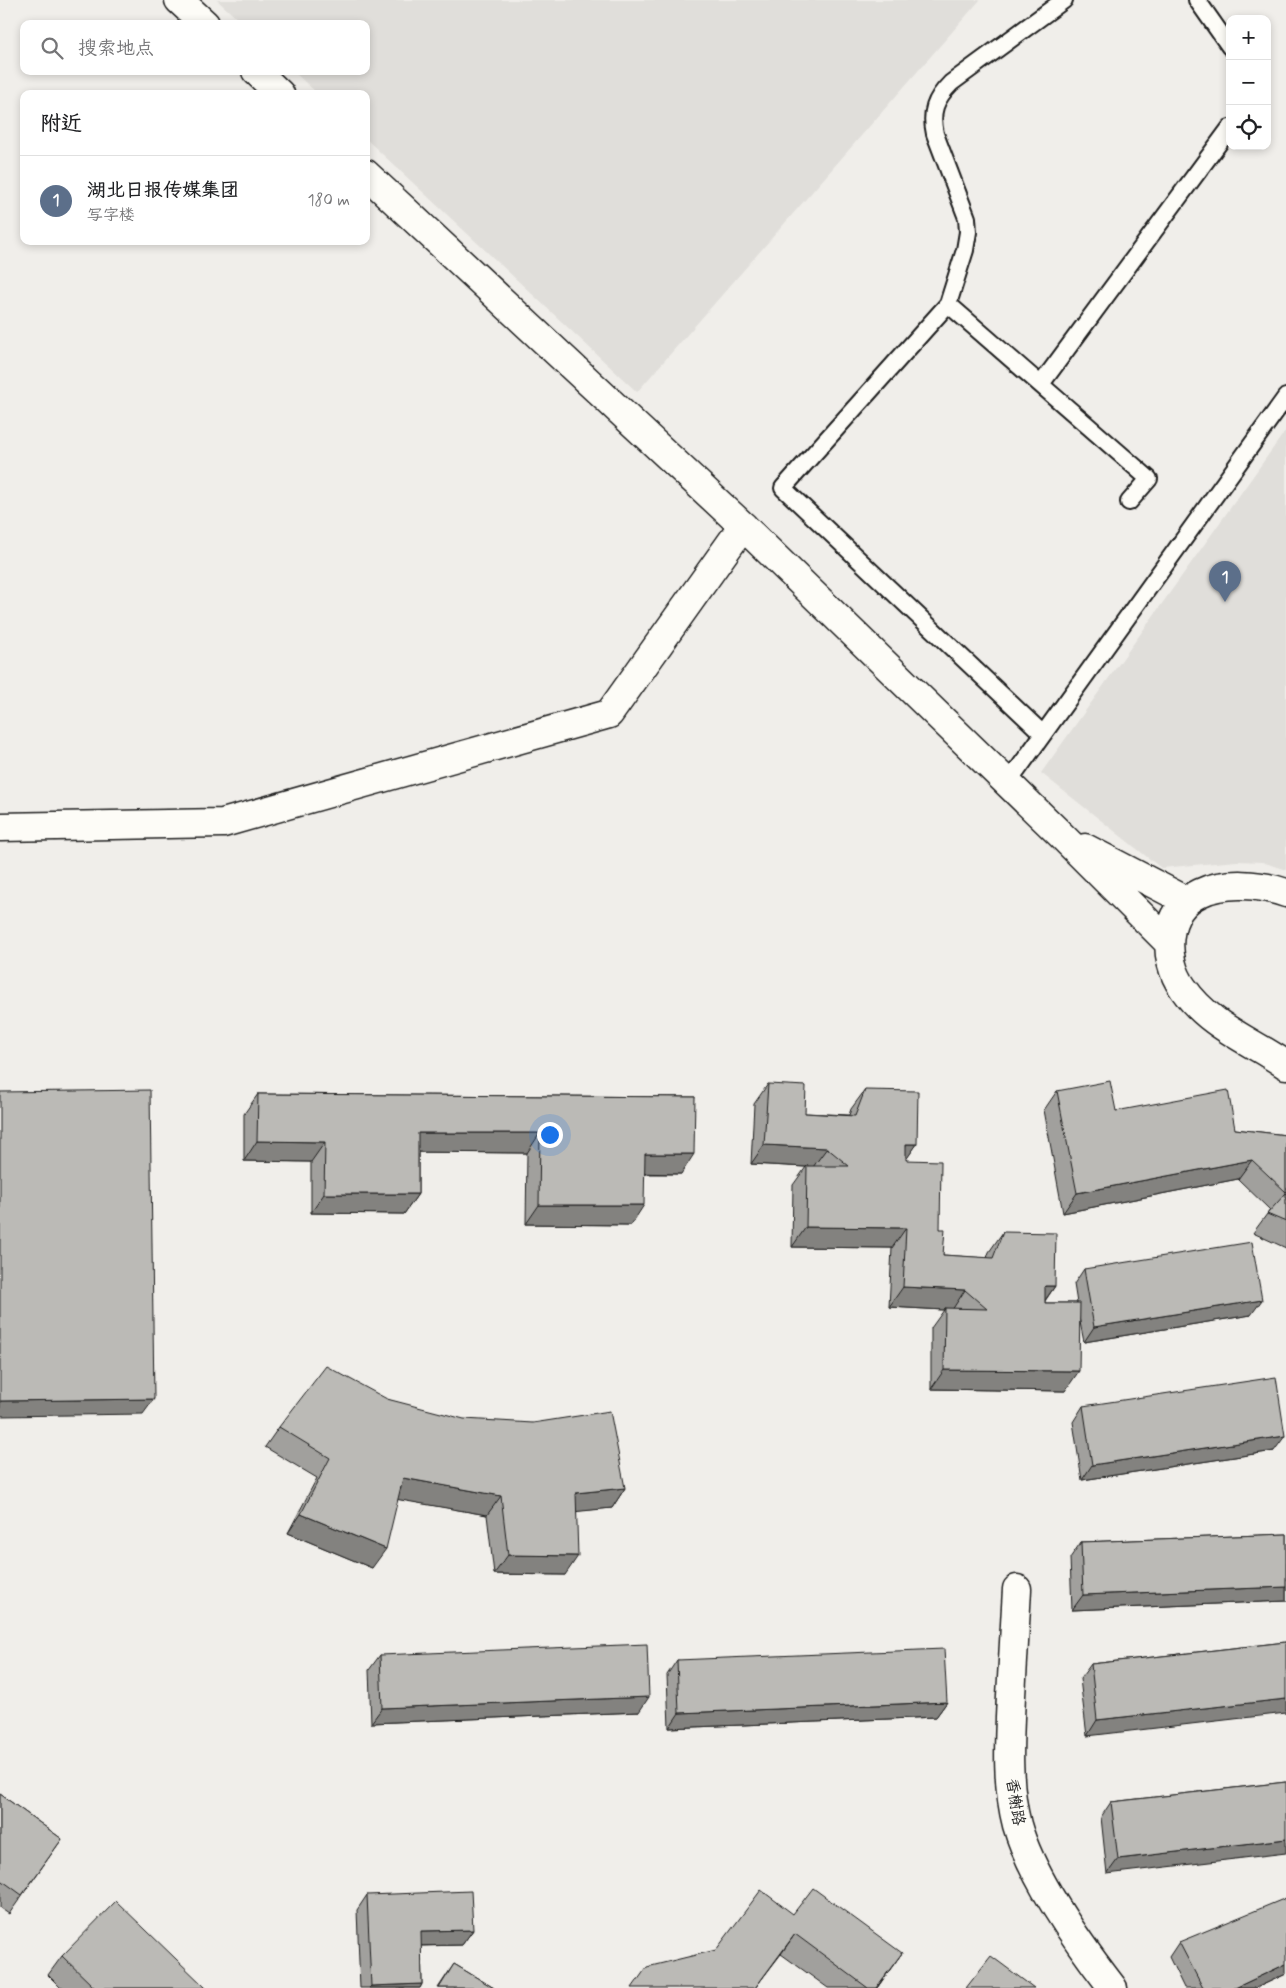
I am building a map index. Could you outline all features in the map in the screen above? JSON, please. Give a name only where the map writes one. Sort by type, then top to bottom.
[{"type":"street","points":[[179,0],[201,20]]},
{"type":"street","points":[[260,75],[276,90]]},
{"type":"street","points":[[370,178],[743,526],[1008,783],[1168,942]]},
{"type":"street","points":[[0,828],[223,823],[609,714],[743,526]]},
{"type":"street","points":[[1061,835],[1187,902]]},
{"type":"street","points":[[1286,894],[1252,886],[1231,885],[1205,891],[1187,902],[1172,925],[1168,942],[1175,974],[1193,1002],[1220,1026],[1274,1047],[1286,1065]]},
{"type":"street","name":"香榭路","points":[[1017,1589],[1008,1745],[1017,1824],[1027,1852],[1046,1887],[1092,1961],[1114,1988]]},
{"type":"lane","points":[[1043,734],[783,488],[948,304],[965,250],[968,232],[967,218],[935,134],[932,119],[933,108],[943,91],[951,83],[1064,0]]},
{"type":"lane","points":[[1197,0],[1226,41]]},
{"type":"lane","points":[[1041,384],[1226,133]]},
{"type":"lane","points":[[948,304],[1150,478],[1129,502]]},
{"type":"lane","points":[[1008,783],[1286,396]]},
{"type":"shaded area","points":[[217,0],[980,0],[637,392],[370,143],[370,90],[314,90],[297,75],[370,75],[370,20],[239,20]]},
{"type":"shaded area","points":[[1286,430],[1286,870],[1262,862],[1237,861],[1161,868],[1041,773]]},
{"type":"building","points":[[1110,1081],[1116,1111],[1228,1090],[1235,1129],[1286,1135],[1286,1192],[1252,1160],[1077,1193],[1057,1091]]},
{"type":"building","points":[[768,1084],[806,1086],[805,1113],[855,1116],[865,1090],[918,1091],[917,1144],[906,1144],[906,1160],[941,1161],[940,1229],[945,1229],[943,1255],[993,1258],[1003,1232],[1056,1233],[1055,1286],[1045,1286],[1045,1303],[1080,1303],[1079,1371],[944,1370],[945,1308],[987,1309],[965,1290],[903,1287],[906,1228],[806,1227],[807,1166],[849,1166],[827,1148],[764,1145]]},
{"type":"building","points":[[150,1090],[154,1399],[0,1401],[0,1092]]},
{"type":"building","points":[[258,1094],[695,1097],[694,1154],[645,1154],[644,1205],[539,1205],[540,1133],[418,1133],[418,1194],[324,1194],[325,1142],[257,1141]]},
{"type":"building","points":[[1286,1193],[1286,1222],[1267,1214]]},
{"type":"building","points":[[1252,1242],[1262,1300],[1094,1327],[1084,1269]]},
{"type":"building","points":[[326,1366],[387,1399],[464,1419],[533,1423],[610,1411],[625,1488],[576,1493],[578,1556],[508,1555],[501,1496],[403,1478],[386,1549],[301,1514],[330,1458],[279,1427]]},
{"type":"building","points":[[1276,1377],[1285,1436],[1092,1465],[1083,1406]]},
{"type":"building","points":[[1286,1534],[1286,1587],[1083,1595],[1081,1542]]},
{"type":"building","points":[[1286,1642],[1286,1699],[1097,1720],[1091,1664]]},
{"type":"building","points":[[647,1644],[649,1697],[382,1708],[380,1655]]},
{"type":"building","points":[[944,1649],[947,1702],[679,1713],[677,1660]]},
{"type":"building","points":[[1286,1782],[1286,1839],[1118,1859],[1111,1802]]},
{"type":"building","points":[[0,1794],[62,1839],[22,1895],[0,1879]]},
{"type":"building","points":[[813,1888],[902,1953],[876,1988],[868,1988],[795,1934],[755,1988],[632,1988],[647,1967],[716,1950],[761,1890],[793,1914]]},
{"type":"building","points":[[471,1891],[473,1930],[421,1931],[422,1984],[371,1986],[367,1895]]},
{"type":"building","points":[[1286,1898],[1286,1964],[1235,1988],[1203,1988],[1179,1942]]},
{"type":"building","points":[[116,1901],[206,1988],[95,1988],[62,1956]]},
{"type":"building","points":[[991,1956],[1034,1988],[966,1988]]},
{"type":"building","points":[[454,1964],[494,1988],[439,1988]]},
{"type":"place","name":"湖北日报传媒集团","points":[[1225,602]]}]
